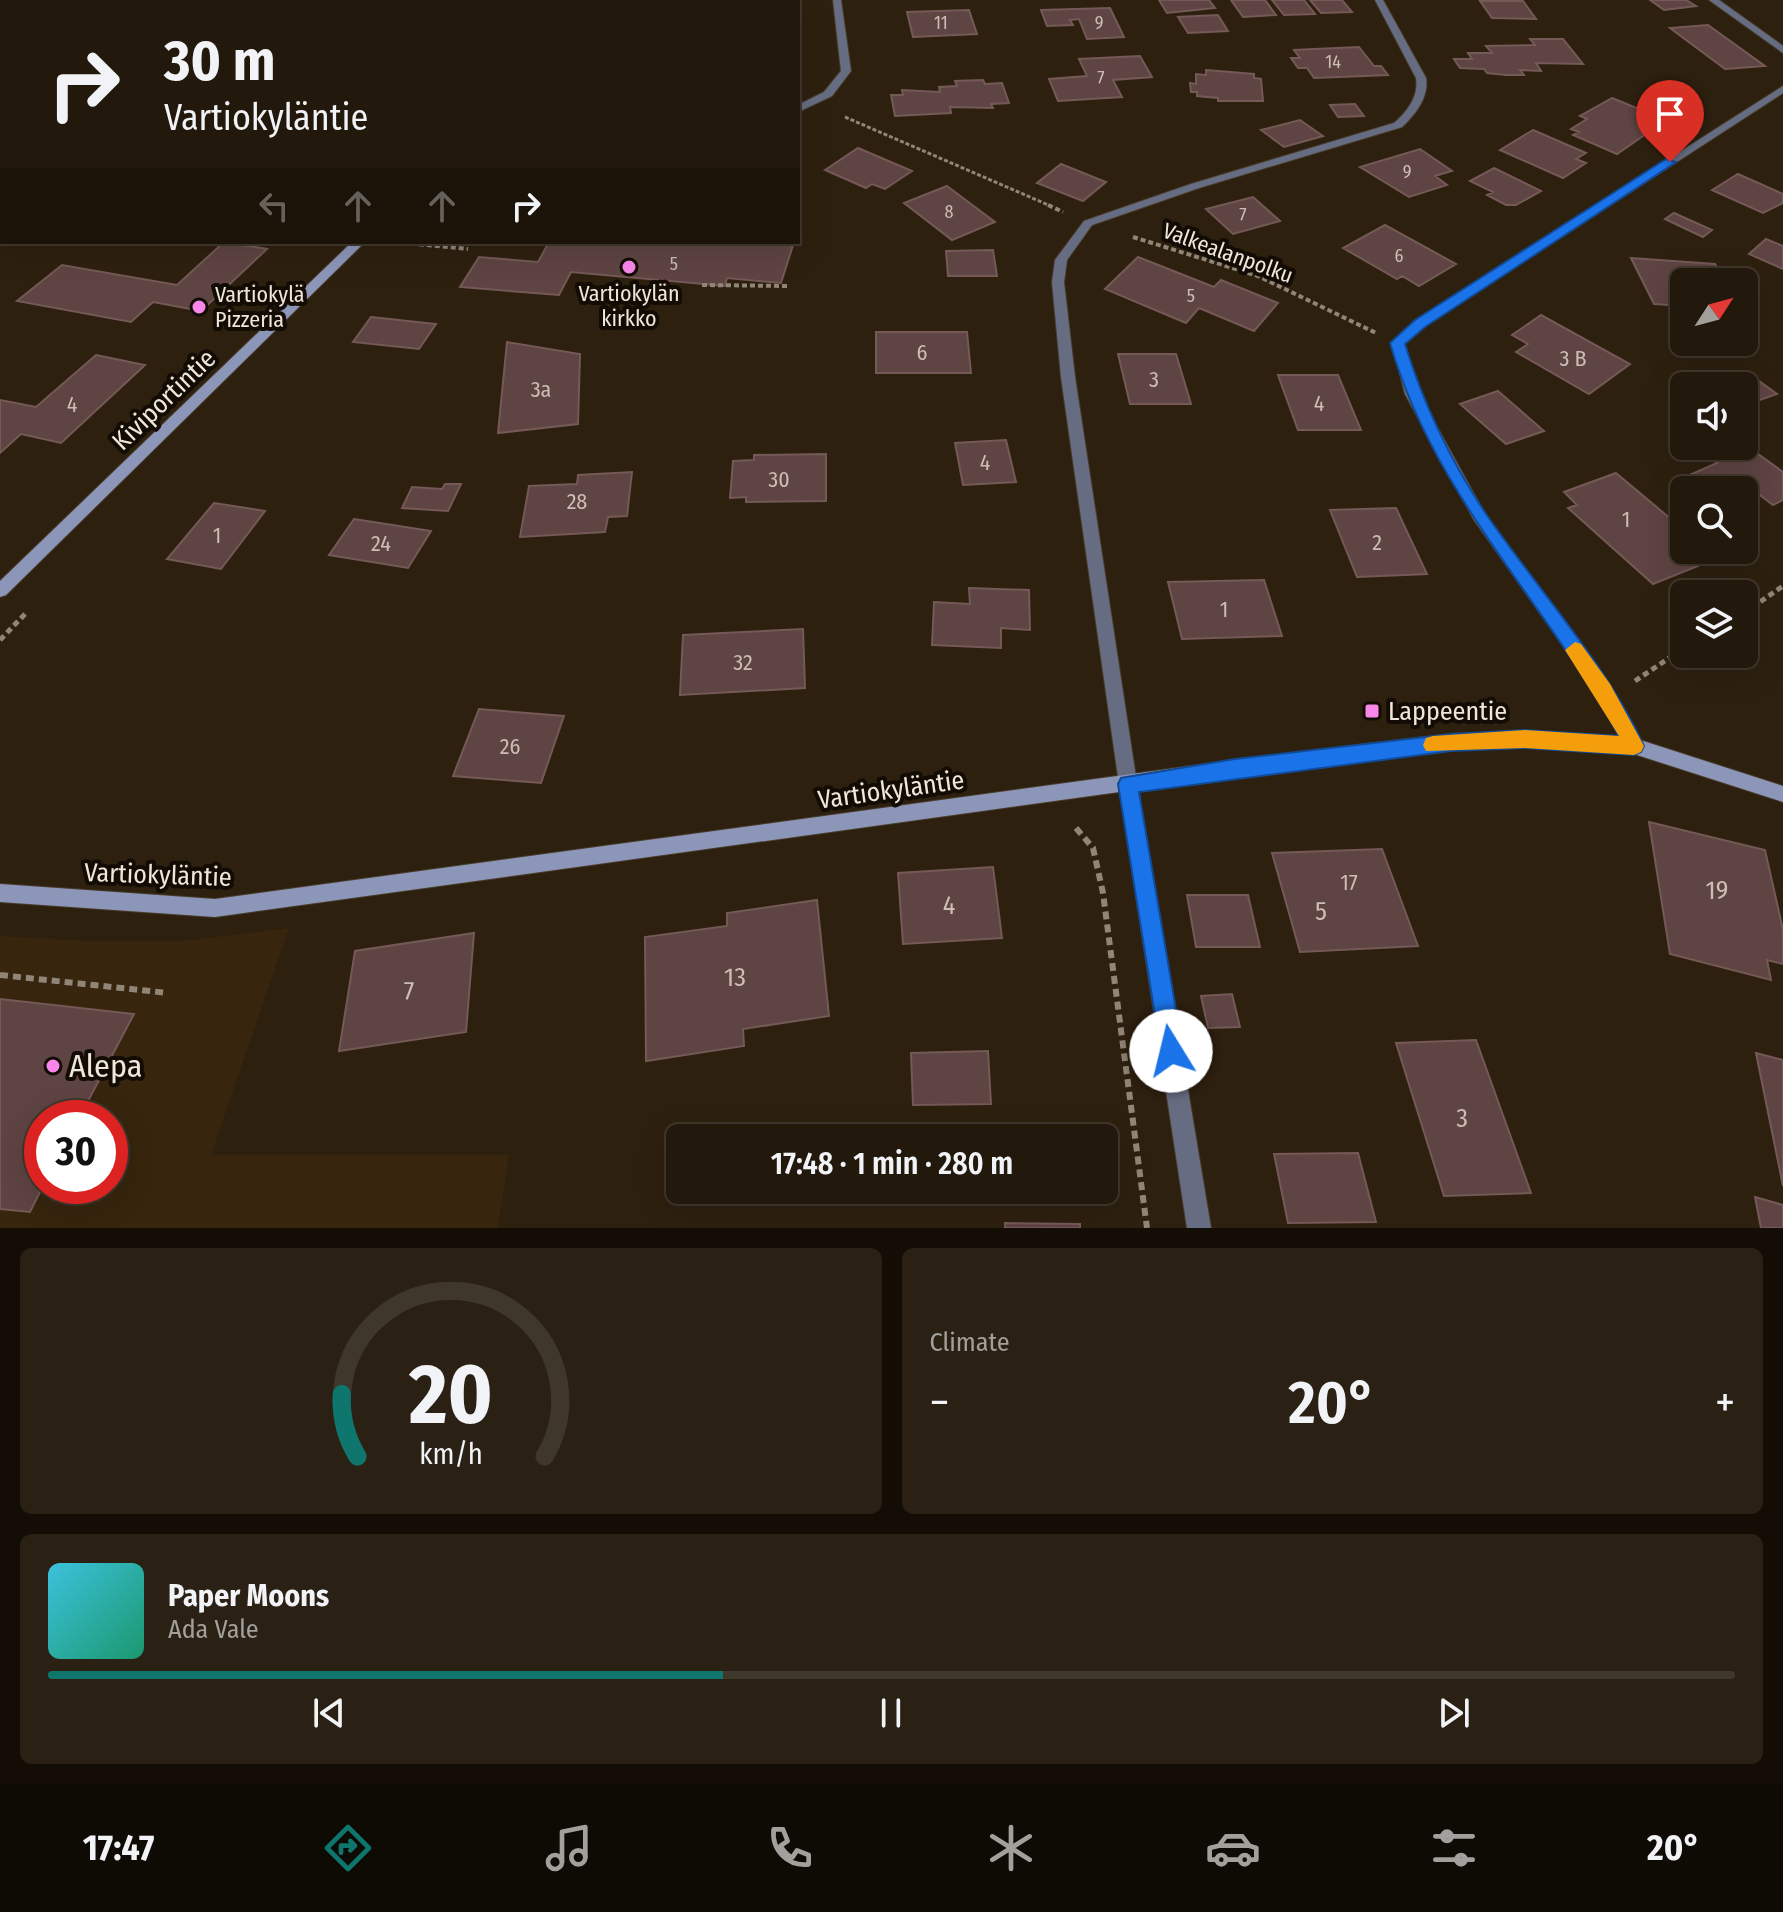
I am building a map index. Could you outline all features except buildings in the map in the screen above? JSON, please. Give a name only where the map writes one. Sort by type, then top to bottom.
[{"type":"street","points":[[800,108],[828,94],[846,71],[837,0]]},
{"type":"street","points":[[1199,1228],[1128,784],[1058,282],[1061,260],[1088,223],[1195,186],[1398,125],[1409,115],[1423,90],[1421,78],[1379,0]]},
{"type":"street","points":[[1713,0],[1783,50]]},
{"type":"street","points":[[1634,746],[1604,690],[1479,516],[1412,394],[1398,343],[1420,323],[1783,89]]},
{"type":"street","name":"Kiviportintie","points":[[0,591],[357,244]]},
{"type":"street","name":"Vartiokyläntie","points":[[0,893],[215,908],[1235,768],[1451,742],[1525,739],[1634,746],[1783,794]]},
{"type":"path","points":[[845,117],[1072,216]]},
{"type":"path","name":"Valkealanpolku","points":[[1088,223],[1258,276],[1398,343]]},
{"type":"path","points":[[416,244],[468,249]]},
{"type":"path","points":[[702,285],[789,286]]},
{"type":"path","points":[[1758,603],[1783,586]]},
{"type":"path","points":[[1635,681],[1670,656]]},
{"type":"path","points":[[1076,828],[1093,848],[1103,893],[1147,1228]]},
{"type":"path","points":[[0,975],[168,993]]},
{"type":"shaded area","points":[[289,928],[211,1155],[509,1155],[498,1228],[0,1228],[0,936],[87,941],[183,941]]},
{"type":"slow traffic","points":[[1433,745],[1525,739],[1634,746],[1604,690],[1575,650]]},
{"type":"place","name":"Vartiokylän kirkko","points":[[629,267]]},
{"type":"place","name":"Vartiokylä Pizzeria","points":[[199,307]]},
{"type":"place","name":"Lappeentie","points":[[1372,711]]},
{"type":"place","name":"Alepa","points":[[53,1066]]},
{"type":"route","points":[[1171,1051],[1128,784],[1451,742],[1525,739],[1634,746],[1604,690],[1479,516],[1412,394],[1398,343],[1420,323],[1670,162]]}]
